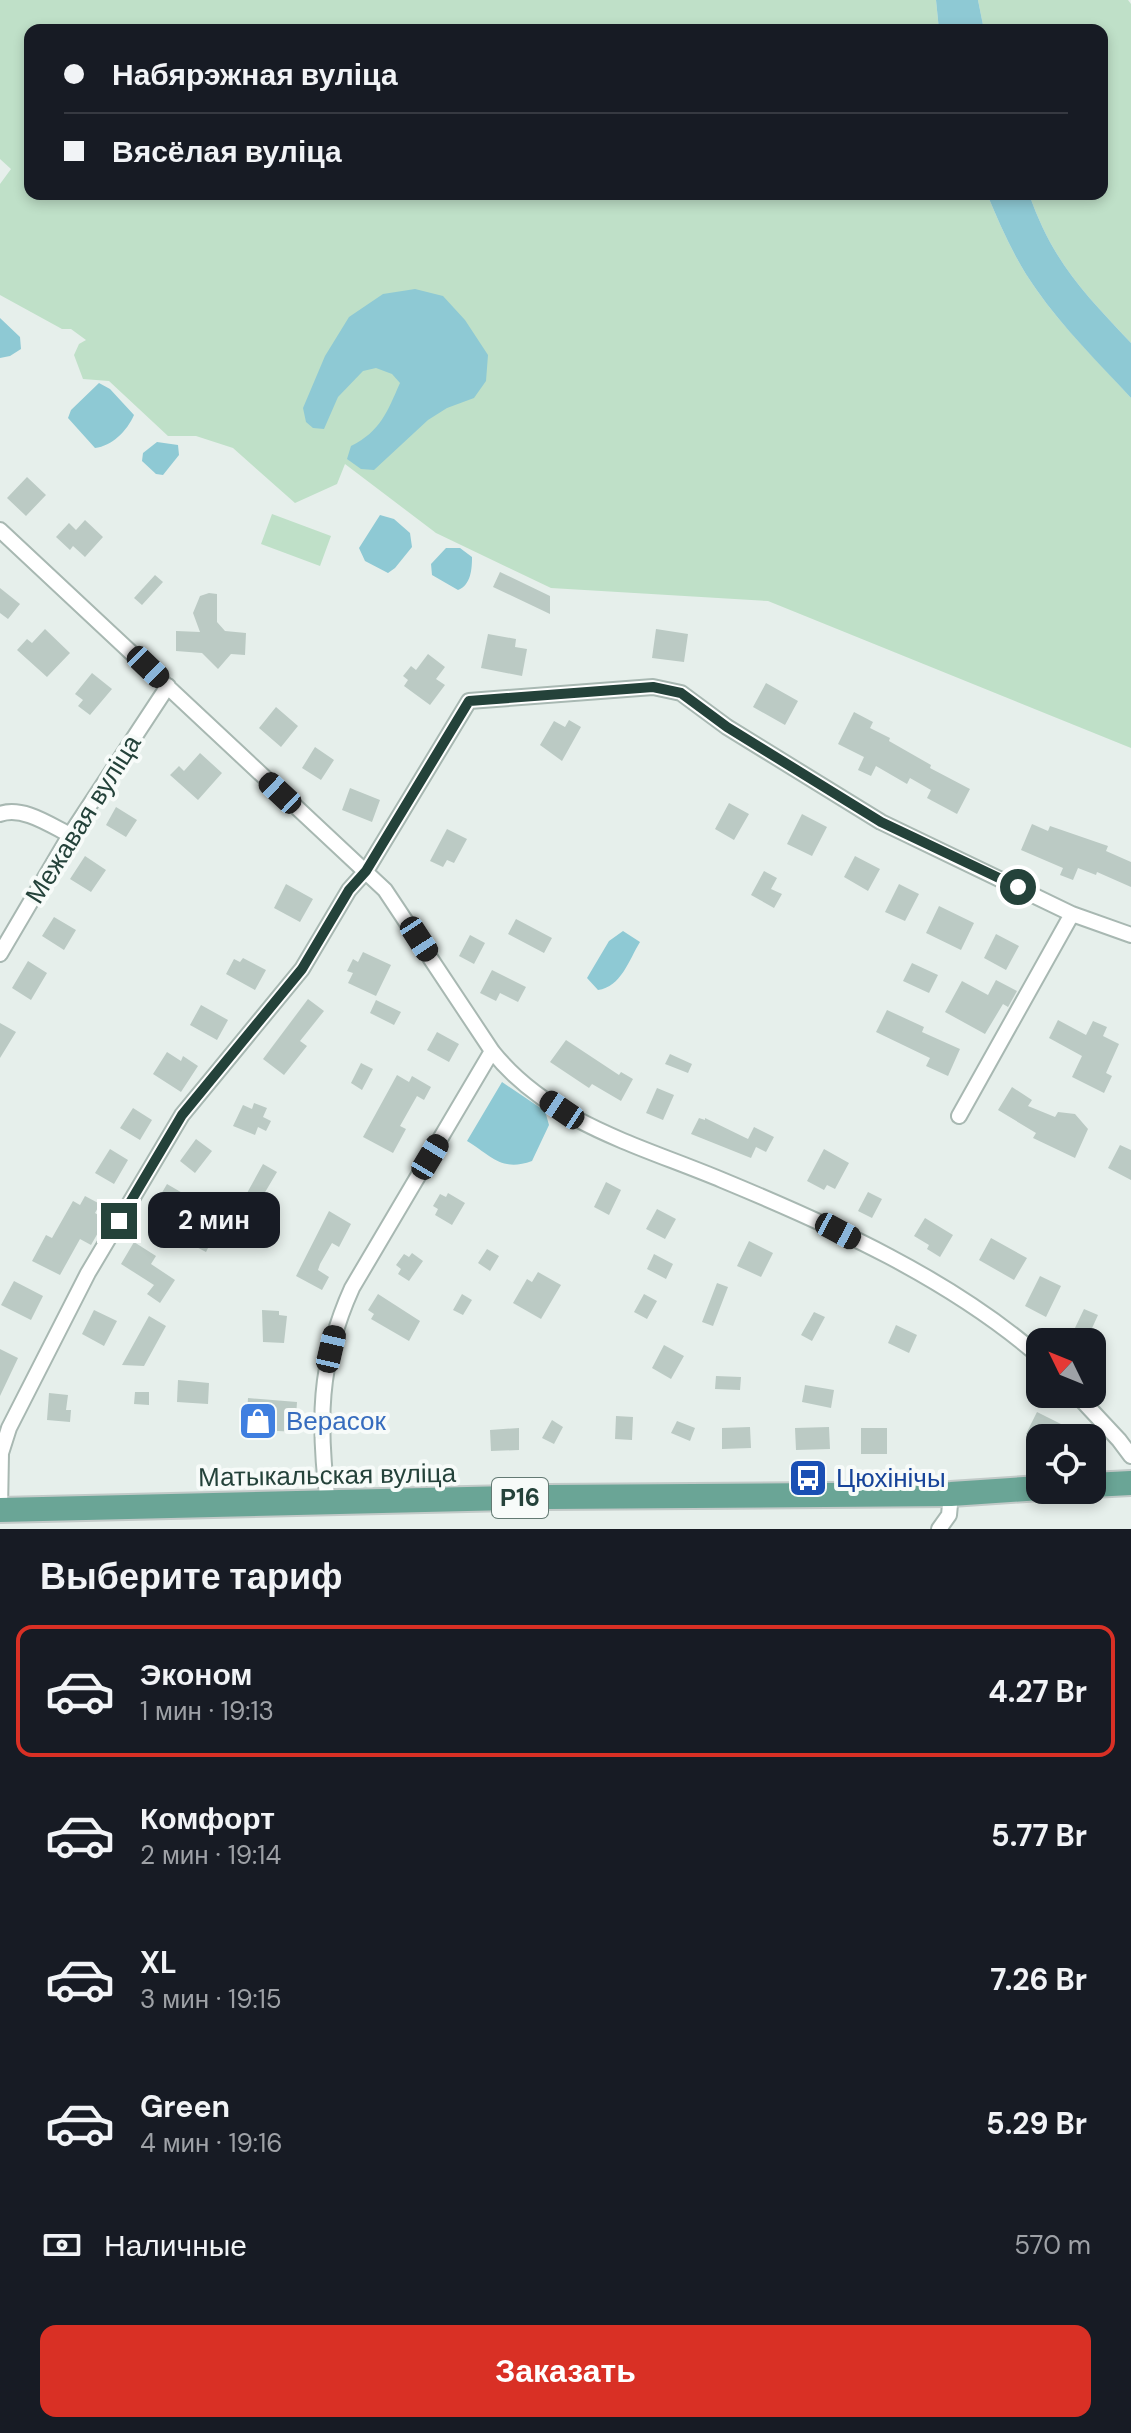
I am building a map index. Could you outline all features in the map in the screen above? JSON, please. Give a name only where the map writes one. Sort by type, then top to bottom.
[{"type":"main road","points":[[1106,1484],[1131,1483]]},
{"type":"main road","name":"Матыкальская вуліца","points":[[0,1510],[549,1497],[951,1494],[1026,1489]]},
{"type":"street","points":[[0,530],[385,890],[508,1071],[584,1125],[721,1179],[838,1231],[955,1295],[1006,1328],[1026,1345]]},
{"type":"street","name":"Межавая вуліца","points":[[0,954],[70,835],[168,686]]},
{"type":"street","points":[[0,1510],[1,1453],[9,1428],[88,1273],[182,1115],[302,969],[349,890],[366,871],[469,701],[653,687],[681,693],[727,727],[881,822],[1072,914],[1131,935]]},
{"type":"street","points":[[0,814],[29,815],[70,835]]},
{"type":"street","points":[[959,1116],[1072,914]]},
{"type":"street","points":[[328,1504],[320,1444],[323,1393],[338,1318],[352,1288],[492,1051]]},
{"type":"street","points":[[1089,1408],[1131,1456]]},
{"type":"street","points":[[939,1529],[949,1515],[951,1494]]},
{"type":"green space","points":[[0,0],[936,0],[938,24],[24,24],[24,200],[990,200],[1028,278],[1069,331],[1131,398],[1131,748],[768,601],[551,588],[436,533],[345,464],[337,484],[295,503],[233,448],[196,436],[168,436],[109,381],[83,379],[74,355],[79,344],[86,340],[71,329],[62,329],[0,295],[0,184],[11,169],[0,159]]},
{"type":"green space","points":[[978,0],[1128,0],[1131,4],[1131,343],[1098,308],[1059,258],[1031,200],[1108,200],[1108,24],[983,24]]},
{"type":"green space","points":[[272,514],[331,536],[320,566],[261,544]]},
{"type":"water","points":[[936,0],[978,0],[983,24],[938,24]]},
{"type":"water","points":[[990,200],[1031,200],[1059,258],[1098,308],[1131,343],[1131,398],[1069,331],[1036,289],[1003,231]]},
{"type":"water","points":[[415,289],[443,296],[465,320],[488,355],[486,381],[474,398],[447,408],[428,420],[374,470],[361,469],[347,459],[351,446],[369,434],[387,412],[400,383],[392,374],[376,368],[363,371],[338,397],[324,429],[313,428],[306,422],[303,408],[325,356],[349,317],[383,294]]},
{"type":"water","points":[[0,318],[20,337],[21,349],[0,358]]},
{"type":"water","points":[[99,383],[110,389],[134,415],[118,437],[95,448],[68,418],[71,410]]},
{"type":"water","points":[[157,442],[178,445],[179,455],[163,475],[156,474],[142,461],[143,453]]},
{"type":"water","points":[[380,515],[394,519],[410,533],[412,547],[388,573],[365,561],[359,548]]},
{"type":"water","points":[[446,548],[460,548],[472,557],[468,581],[458,590],[432,575],[431,564]]},
{"type":"water","points":[[623,931],[640,942],[613,984],[598,990],[587,978],[609,941]]},
{"type":"water","points":[[502,1082],[545,1111],[549,1125],[532,1161],[512,1165],[497,1161],[467,1141]]},
{"type":"building","points":[[27,477],[46,495],[26,516],[7,498]]},
{"type":"building","points":[[85,520],[103,537],[85,557],[73,546],[70,550],[56,537],[69,523],[76,530]]},
{"type":"building","points":[[500,572],[550,596],[550,614],[493,587]]},
{"type":"building","points":[[155,575],[163,582],[142,605],[134,598]]},
{"type":"building","points":[[0,588],[20,604],[8,619],[0,613]]},
{"type":"building","points":[[217,594],[217,622],[225,631],[246,633],[245,655],[231,654],[218,669],[202,653],[176,651],[176,631],[200,632],[193,613],[200,596]]},
{"type":"building","points":[[45,629],[70,653],[47,677],[17,650],[27,639],[32,643]]},
{"type":"building","points":[[656,629],[688,634],[684,662],[652,658]]},
{"type":"building","points":[[488,634],[516,639],[515,647],[527,649],[522,676],[481,668]]},
{"type":"building","points":[[428,654],[445,667],[436,679],[445,685],[430,705],[404,686],[408,680],[403,676],[411,666],[416,670]]},
{"type":"building","points":[[92,673],[112,689],[90,715],[78,706],[83,700],[75,694]]},
{"type":"building","points":[[766,683],[798,701],[785,725],[753,707]]},
{"type":"building","points":[[276,707],[298,726],[281,747],[259,728]]},
{"type":"building","points":[[854,712],[873,722],[870,728],[890,738],[889,741],[970,789],[957,814],[927,798],[931,790],[910,778],[907,784],[876,766],[871,776],[858,770],[864,757],[838,744]]},
{"type":"building","points":[[569,720],[581,727],[562,761],[540,745],[554,721],[565,727]]},
{"type":"building","points":[[315,747],[334,760],[321,780],[302,768]]},
{"type":"building","points":[[200,753],[222,773],[198,800],[170,775],[179,766],[184,771]]},
{"type":"building","points":[[350,788],[380,800],[372,822],[342,810]]},
{"type":"building","points":[[729,803],[749,814],[734,840],[715,829]]},
{"type":"building","points":[[116,807],[137,820],[126,837],[106,825]]},
{"type":"building","points":[[802,814],[827,827],[812,856],[787,844]]},
{"type":"building","points":[[1032,824],[1048,831],[1050,826],[1108,846],[1106,851],[1131,862],[1131,887],[1097,872],[1096,875],[1078,868],[1073,880],[1060,875],[1063,868],[1021,850]]},
{"type":"building","points":[[447,829],[467,839],[454,863],[447,860],[443,867],[430,861]]},
{"type":"building","points":[[85,856],[106,870],[91,892],[70,879]]},
{"type":"building","points":[[855,856],[880,869],[868,891],[844,877]]},
{"type":"building","points":[[764,871],[777,878],[771,889],[782,894],[774,908],[751,895]]},
{"type":"building","points":[[286,884],[313,899],[300,922],[274,908]]},
{"type":"building","points":[[899,884],[919,894],[905,921],[885,912]]},
{"type":"building","points":[[939,906],[974,923],[961,950],[926,933]]},
{"type":"building","points":[[54,917],[76,930],[64,950],[42,936]]},
{"type":"building","points":[[516,919],[552,938],[544,953],[508,934]]},
{"type":"building","points":[[996,934],[1019,946],[1006,970],[984,958]]},
{"type":"building","points":[[470,935],[485,943],[474,964],[459,956]]},
{"type":"building","points":[[363,952],[391,965],[376,996],[348,983],[353,973],[347,971],[353,959],[358,962]]},
{"type":"building","points":[[243,958],[266,970],[255,990],[226,974],[234,959],[240,962]]},
{"type":"building","points":[[28,961],[47,973],[31,1000],[12,988]]},
{"type":"building","points":[[912,963],[938,975],[929,993],[903,981]]},
{"type":"building","points":[[492,970],[526,987],[518,1002],[500,993],[496,1001],[480,993]]},
{"type":"building","points":[[996,980],[1017,991],[1008,1007],[1003,1004],[985,1034],[945,1012],[962,981],[988,995]]},
{"type":"building","points":[[308,999],[324,1011],[300,1041],[307,1046],[284,1075],[263,1059]]},
{"type":"building","points":[[376,1000],[401,1012],[394,1025],[370,1013]]},
{"type":"building","points":[[201,1005],[228,1020],[217,1040],[190,1025]]},
{"type":"building","points":[[887,1010],[924,1027],[922,1032],[960,1049],[948,1076],[926,1066],[930,1058],[876,1032]]},
{"type":"building","points":[[1058,1020],[1086,1035],[1093,1021],[1107,1027],[1103,1036],[1119,1044],[1106,1073],[1112,1076],[1104,1093],[1072,1077],[1082,1056],[1049,1038]]},
{"type":"building","points":[[0,1023],[16,1032],[0,1058]]},
{"type":"building","points":[[437,1032],[459,1044],[449,1062],[427,1050]]},
{"type":"building","points":[[566,1040],[619,1075],[621,1072],[633,1079],[621,1101],[592,1084],[589,1088],[550,1062]]},
{"type":"building","points":[[167,1052],[181,1061],[183,1056],[198,1066],[181,1092],[153,1074]]},
{"type":"building","points":[[670,1054],[692,1064],[688,1073],[665,1064]]},
{"type":"building","points":[[361,1063],[373,1069],[362,1090],[351,1083]]},
{"type":"building","points":[[397,1075],[409,1082],[412,1076],[431,1087],[424,1100],[417,1096],[400,1126],[406,1129],[393,1153],[363,1137]]},
{"type":"building","points":[[1012,1087],[1032,1100],[1028,1106],[1055,1117],[1058,1112],[1075,1114],[1088,1129],[1075,1158],[1033,1138],[1036,1133],[998,1110]]},
{"type":"building","points":[[657,1088],[674,1095],[663,1120],[646,1113]]},
{"type":"building","points":[[254,1103],[267,1108],[263,1117],[271,1121],[266,1131],[258,1127],[255,1135],[233,1126],[243,1105],[252,1109]]},
{"type":"building","points":[[133,1108],[152,1120],[140,1140],[120,1128]]},
{"type":"building","points":[[699,1118],[748,1139],[754,1127],[774,1137],[766,1152],[756,1147],[751,1158],[691,1134]]},
{"type":"building","points":[[196,1139],[212,1151],[195,1173],[180,1161]]},
{"type":"building","points":[[1120,1145],[1131,1150],[1131,1180],[1108,1168]]},
{"type":"building","points":[[110,1149],[128,1160],[114,1184],[95,1173]]},
{"type":"building","points":[[824,1149],[849,1163],[835,1189],[827,1185],[824,1190],[807,1181]]},
{"type":"building","points":[[263,1164],[277,1172],[264,1194],[279,1202],[268,1221],[241,1204]]},
{"type":"building","points":[[606,1182],[621,1190],[609,1215],[594,1207]]},
{"type":"building","points":[[167,1184],[191,1198],[188,1203],[220,1219],[215,1228],[224,1233],[218,1244],[212,1240],[206,1252],[185,1241],[191,1229],[153,1208]]},
{"type":"building","points":[[868,1192],[882,1199],[872,1218],[858,1211]]},
{"type":"building","points":[[448,1193],[465,1203],[452,1225],[435,1215],[438,1209],[433,1206],[440,1194],[446,1197]]},
{"type":"building","points":[[85,1196],[100,1204],[95,1213],[100,1216],[97,1221],[103,1224],[91,1245],[80,1239],[60,1275],[32,1261],[46,1235],[52,1238],[73,1201],[80,1205]]},
{"type":"building","points":[[657,1209],[676,1219],[665,1239],[646,1229]]},
{"type":"building","points":[[329,1211],[351,1224],[339,1247],[332,1243],[320,1264],[318,1270],[329,1277],[322,1290],[296,1276]]},
{"type":"building","points":[[925,1218],[953,1235],[940,1257],[927,1249],[929,1245],[914,1236]]},
{"type":"building","points":[[991,1238],[1027,1258],[1014,1280],[979,1260]]},
{"type":"building","points":[[749,1241],[773,1253],[761,1277],[737,1266]]},
{"type":"building","points":[[134,1242],[156,1256],[151,1264],[175,1280],[160,1303],[147,1294],[154,1285],[121,1264]]},
{"type":"building","points":[[487,1249],[499,1256],[490,1271],[478,1263]]},
{"type":"building","points":[[412,1253],[423,1261],[409,1281],[398,1274],[401,1269],[396,1265],[404,1254],[409,1257]]},
{"type":"building","points":[[654,1254],[673,1264],[666,1279],[647,1269]]},
{"type":"building","points":[[538,1272],[561,1285],[541,1319],[513,1303],[527,1279],[532,1282]]},
{"type":"building","points":[[1040,1276],[1061,1286],[1046,1317],[1025,1306]]},
{"type":"building","points":[[14,1281],[43,1296],[31,1320],[1,1305]]},
{"type":"building","points":[[717,1283],[728,1287],[713,1326],[702,1322]]},
{"type":"building","points":[[378,1294],[420,1321],[409,1341],[371,1319],[374,1314],[368,1310]]},
{"type":"building","points":[[462,1294],[472,1300],[463,1315],[453,1310]]},
{"type":"building","points":[[644,1294],[657,1301],[647,1319],[634,1312]]},
{"type":"building","points":[[1084,1309],[1098,1315],[1092,1328],[1075,1328]]},
{"type":"building","points":[[94,1310],[117,1321],[104,1346],[82,1334]]},
{"type":"building","points":[[262,1310],[279,1311],[279,1315],[287,1316],[284,1343],[263,1342]]},
{"type":"building","points":[[814,1312],[825,1317],[812,1341],[801,1335]]},
{"type":"building","points":[[149,1316],[166,1326],[144,1366],[122,1365]]},
{"type":"building","points":[[896,1325],[917,1335],[909,1353],[888,1343]]},
{"type":"building","points":[[664,1345],[684,1356],[671,1379],[652,1368]]},
{"type":"building","points":[[0,1349],[18,1358],[0,1396]]},
{"type":"building","points":[[716,1376],[741,1377],[740,1390],[715,1389]]},
{"type":"building","points":[[178,1380],[209,1383],[208,1404],[177,1402]]},
{"type":"building","points":[[805,1385],[834,1390],[831,1408],[802,1402]]},
{"type":"building","points":[[135,1392],[149,1392],[149,1405],[134,1404]]},
{"type":"building","points":[[49,1393],[68,1395],[66,1410],[71,1410],[70,1422],[47,1420]]},
{"type":"building","points":[[248,1398],[297,1402],[295,1432],[246,1429]]},
{"type":"building","points":[[1037,1412],[1061,1424],[1031,1424]]},
{"type":"building","points":[[616,1416],[633,1417],[632,1440],[615,1439]]},
{"type":"building","points":[[552,1420],[563,1427],[554,1444],[542,1438]]},
{"type":"building","points":[[677,1421],[695,1428],[690,1441],[671,1433]]},
{"type":"building","points":[[750,1427],[751,1448],[722,1449],[722,1428]]},
{"type":"building","points":[[829,1427],[830,1449],[796,1450],[795,1428]]},
{"type":"building","points":[[519,1428],[519,1450],[491,1451],[490,1430]]},
{"type":"building","points":[[861,1428],[887,1428],[887,1454],[861,1454]]},
{"type":"place","name":"Верасок","points":[[258,1421]]},
{"type":"place","name":"Цюхінічы","points":[[808,1478]]},
{"type":"route","points":[[119,1221],[182,1115],[302,969],[349,890],[366,871],[469,701],[653,687],[681,693],[727,727],[881,822],[1018,887]]}]
